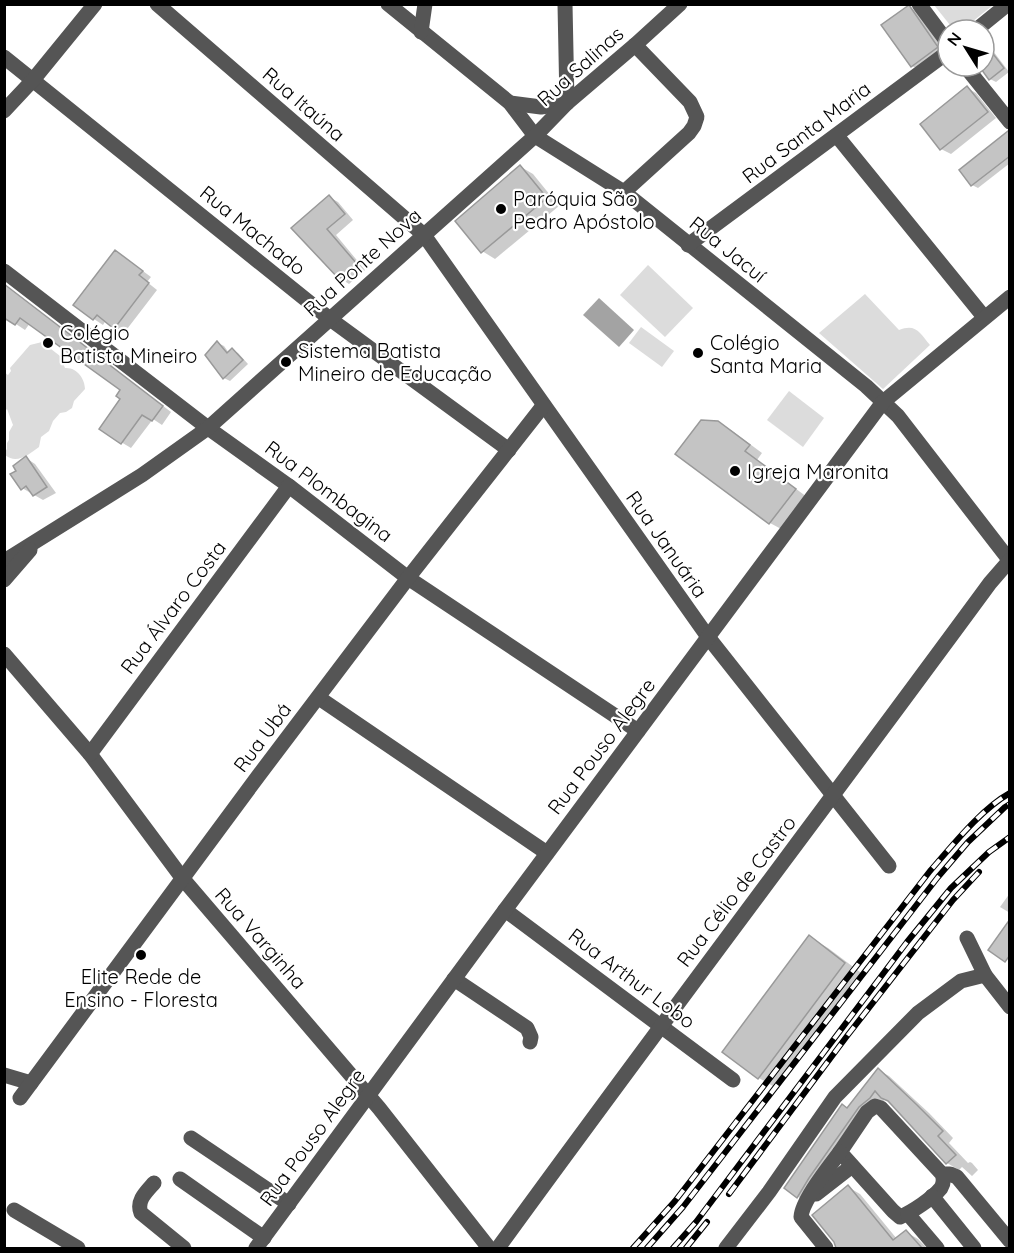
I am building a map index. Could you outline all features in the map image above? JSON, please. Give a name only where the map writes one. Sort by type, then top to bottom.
[{"type":"street","points":[[4,111],[33,80],[95,4]]},
{"type":"street","name":"Rua Itaúna","points":[[157,4],[424,235]]},
{"type":"street","name":"Rua Jacuí","points":[[388,4],[510,103],[535,136],[624,192],[866,386],[905,425],[1009,560]]},
{"type":"street","points":[[421,32],[425,4]]},
{"type":"street","points":[[510,103],[541,107],[567,103],[565,4]]},
{"type":"street","name":"Rua Salinas","points":[[535,136],[567,103],[680,4]]},
{"type":"street","points":[[919,4],[936,27]]},
{"type":"street","points":[[991,18],[1008,4]]},
{"type":"street","points":[[624,192],[689,133],[697,117],[690,102],[635,45]]},
{"type":"street","name":"Rua Machado","points":[[4,57],[330,319],[509,450]]},
{"type":"street","name":"Rua Santa Maria","points":[[688,245],[936,61]]},
{"type":"street","points":[[974,78],[1010,123]]},
{"type":"street","name":"Rua Ponte Nova","points":[[4,563],[142,475],[208,428],[535,136]]},
{"type":"street","points":[[837,136],[984,317]]},
{"type":"street","name":"Rua Januária","points":[[424,235],[708,637],[889,866]]},
{"type":"street","name":"Rua Plombagina","points":[[4,271],[408,578],[638,731]]},
{"type":"street","name":"Rua Pouso Alegre","points":[[260,1243],[883,402],[1010,297]]},
{"type":"street","name":"Rua Ubá","points":[[20,1098],[259,775],[408,578],[543,406]]},
{"type":"street","name":"Rua Álvaro Costa","points":[[90,754],[289,486]]},
{"type":"street","name":"Rua Ponte Nova","points":[[4,580],[37,541]]},
{"type":"street","name":"Rua Célio de Castro","points":[[498,1248],[660,1026],[1009,560]]},
{"type":"street","name":"Rua Varginha","points":[[4,654],[90,754],[183,879],[368,1095],[489,1248]]},
{"type":"street","points":[[319,698],[547,854]]},
{"type":"street","name":"Rua Arthur Lobo","points":[[505,910],[733,1080]]},
{"type":"street","points":[[967,939],[985,975],[1010,1007]]},
{"type":"street","points":[[726,1248],[769,1192],[834,1097],[918,1014],[961,981],[985,975]]},
{"type":"street","points":[[454,979],[527,1028],[531,1037],[530,1042]]},
{"type":"street","points":[[4,1075],[31,1083]]},
{"type":"street","points":[[826,1248],[801,1217],[801,1210],[813,1189],[867,1112],[874,1106],[881,1108],[942,1174],[944,1181],[932,1197],[900,1217],[840,1152]]},
{"type":"street","points":[[191,1138],[289,1204]]},
{"type":"street","points":[[807,1202],[852,1166]]},
{"type":"street","points":[[942,1174],[957,1177],[1010,1241]]},
{"type":"street","points":[[180,1179],[260,1243]]},
{"type":"street","points":[[154,1183],[138,1207],[141,1213],[184,1248]]},
{"type":"street","points":[[932,1197],[974,1248]]},
{"type":"street","points":[[14,1210],[78,1248]]},
{"type":"street","points":[[908,1214],[937,1248]]},
{"type":"shaded area","points":[[934,5],[993,5],[977,18],[944,18]]},
{"type":"shaded area","points":[[648,265],[693,308],[665,337],[620,295]]},
{"type":"shaded area","points":[[865,294],[899,330],[910,328],[917,330],[930,345],[883,389],[819,333]]},
{"type":"shaded area","points":[[599,298],[634,330],[619,347],[583,315]]},
{"type":"shaded area","points":[[641,327],[674,351],[662,367],[629,343]]},
{"type":"shaded area","points":[[42,342],[60,356],[65,368],[73,369],[80,374],[85,389],[74,401],[72,408],[60,413],[53,421],[49,431],[41,437],[39,447],[18,459],[9,458],[5,452],[9,432],[13,425],[7,409],[5,411],[4,372],[8,375],[10,368],[30,345]]},
{"type":"shaded area","points":[[789,391],[824,418],[803,447],[767,420]]},
{"type":"building","points":[[909,5],[936,44],[936,48],[911,67],[881,25]]},
{"type":"building","points":[[996,58],[1004,68],[996,74]]},
{"type":"building","points":[[967,86],[988,112],[940,150],[920,124]]},
{"type":"building","points":[[1010,131],[1010,156],[971,186],[959,170]]},
{"type":"building","name":"Paróquia São Pedro Apóstolo","points":[[520,165],[547,198],[481,253],[455,221]]},
{"type":"building","points":[[329,195],[345,214],[327,229],[357,264],[339,279],[291,228]]},
{"type":"building","points":[[115,250],[143,271],[139,275],[149,283],[114,329],[97,315],[93,320],[73,305]]},
{"type":"building","points":[[4,284],[163,406],[152,421],[142,415],[121,444],[99,429],[120,399],[116,396],[120,390],[20,318],[15,325],[4,318]]},
{"type":"building","points":[[217,341],[227,353],[232,348],[243,360],[223,379],[205,355]]},
{"type":"building","name":"Igreja Maronita","points":[[701,420],[718,421],[750,445],[745,451],[796,489],[769,524],[675,454]]},
{"type":"building","points":[[26,456],[47,487],[33,496],[26,486],[21,490],[10,474],[16,471],[13,466]]},
{"type":"building","points":[[1010,919],[1010,955],[1005,962],[988,950]]},
{"type":"building","points":[[809,935],[845,963],[758,1079],[722,1052]]},
{"type":"building","points":[[878,1068],[943,1131],[938,1136],[956,1155],[946,1164],[888,1101],[881,1098],[875,1091],[859,1107],[797,1198],[784,1188],[842,1104],[847,1108]]},
{"type":"building","points":[[848,1185],[893,1240],[906,1230],[922,1248],[836,1248],[834,1242],[812,1215]]},
{"type":"railway","points":[[633,1248],[675,1201],[930,871],[988,808],[1010,793]]},
{"type":"railway","points":[[647,1248],[683,1207],[938,877],[968,842],[1010,804]]},
{"type":"railway","points":[[673,1248],[696,1222],[907,942],[951,888],[989,852],[1010,837]]},
{"type":"railway","points":[[729,1194],[847,1036],[953,900],[979,872]]},
{"type":"railway","points":[[686,1248],[707,1222]]},
{"type":"place","name":"Paróquia São Pedro Apóstolo","points":[[501,209]]},
{"type":"place","name":"Colégio Batista Mineiro","points":[[48,343]]},
{"type":"place","name":"Colégio Santa Maria","points":[[698,353]]},
{"type":"place","name":"Sistema Batista Mineiro de Educação","points":[[286,362]]},
{"type":"place","name":"Igreja Maronita","points":[[735,471]]},
{"type":"place","name":"Elite Rede de Ensino - Floresta","points":[[141,955]]}]
